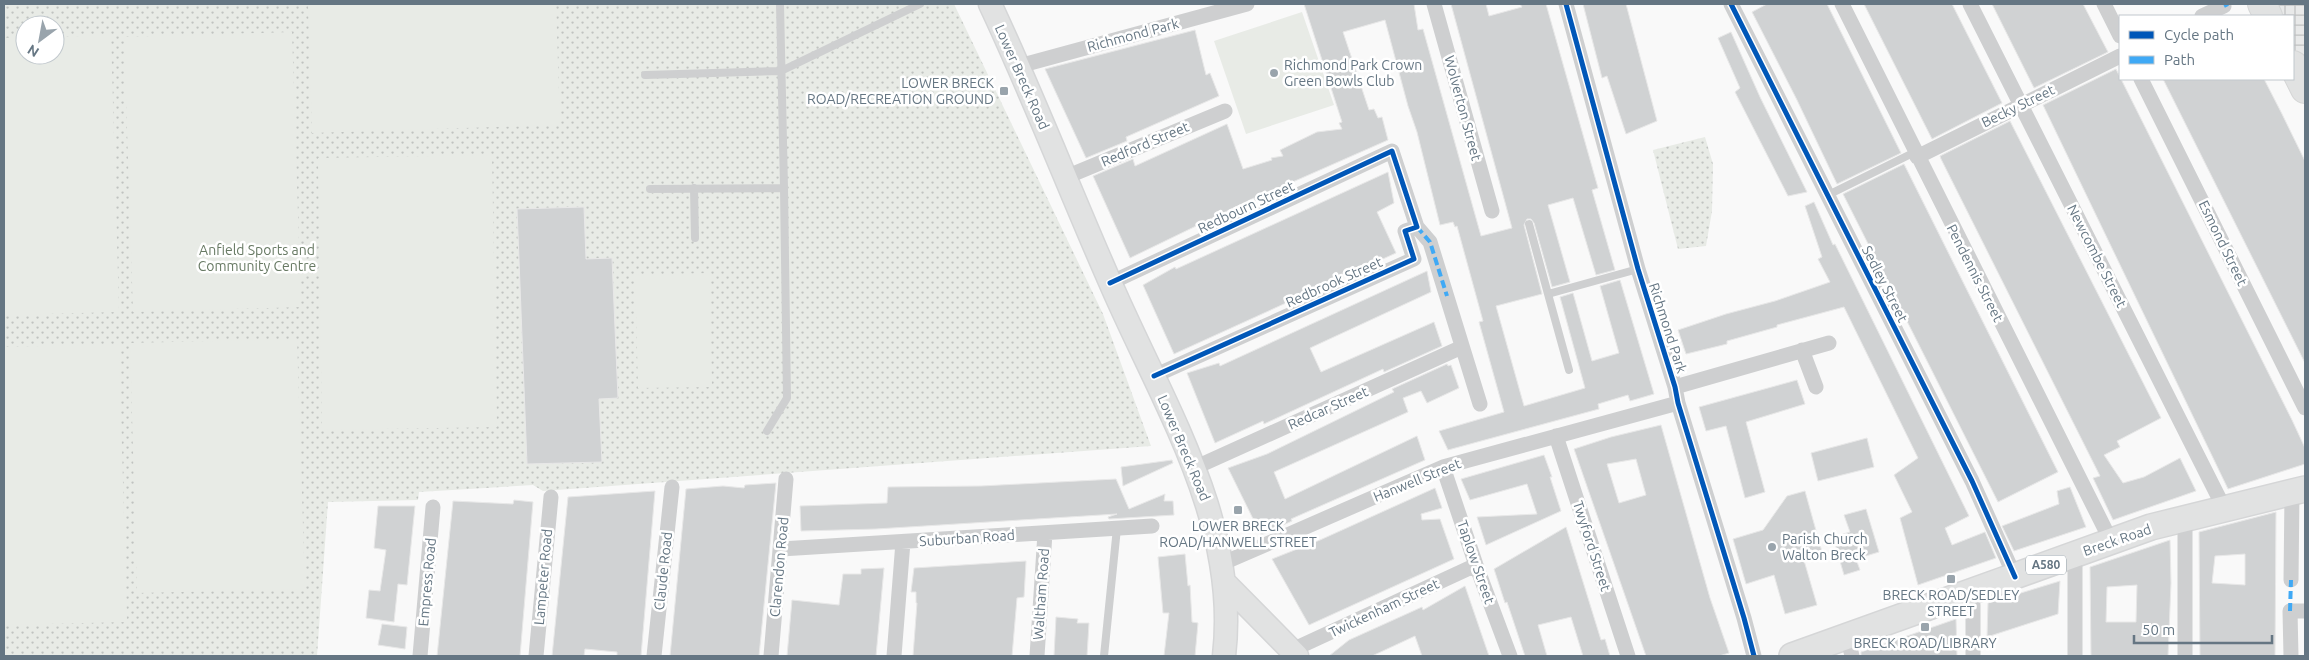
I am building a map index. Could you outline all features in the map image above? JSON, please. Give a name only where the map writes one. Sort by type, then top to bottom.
[{"type":"highway","points":[[2294,67],[2305,89]]},
{"type":"main road","name":"Breck Road","points":[[1792,656],[1850,646],[1969,593],[2111,541],[2183,518],[2298,491]]},
{"type":"street","name":"Lower Breck Road","points":[[990,4],[1019,66],[1110,283],[1154,376],[1194,468],[1212,516],[1223,573],[1224,656]]},
{"type":"street","name":"Richmond Park","points":[[1019,66],[1247,4]]},
{"type":"street","name":"Wolverton Street","points":[[1434,4],[1492,211]]},
{"type":"street","name":"Richmond Park","points":[[1566,4],[1638,269],[1675,387],[1678,403],[1754,656]]},
{"type":"street","name":"Sedley Street","points":[[1731,4],[1972,480],[2015,577]]},
{"type":"street","name":"Pendennis Street","points":[[1842,4],[2111,541]]},
{"type":"street","name":"Newcombe Street","points":[[1970,4],[2224,508]]},
{"type":"street","points":[[2104,4],[2119,34]]},
{"type":"street","points":[[2204,15],[2224,6]]},
{"type":"street","name":"Becky Street","points":[[1916,155],[2119,56]]},
{"type":"street","name":"Esmond Street","points":[[2141,80],[2305,408]]},
{"type":"street","name":"Redford Street","points":[[1066,177],[1225,111]]},
{"type":"street","name":"Redbourn Street","points":[[1110,283],[1392,151],[1417,227]]},
{"type":"street","points":[[1417,227],[1430,242],[1480,404]]},
{"type":"street","name":"Redbrook Street","points":[[1154,376],[1414,259],[1405,232],[1417,227]]},
{"type":"street","points":[[1675,387],[1829,343]]},
{"type":"street","name":"Redcar Street","points":[[1194,468],[1462,347]]},
{"type":"street","points":[[1802,350],[1816,387]]},
{"type":"street","name":"Hanwell Street","points":[[1223,573],[1443,467],[1678,403]]},
{"type":"street","name":"Twyford Street","points":[[1556,436],[1628,656]]},
{"type":"street","name":"Taplow Street","points":[[1443,467],[1476,565],[1510,656]]},
{"type":"street","name":"Clarendon Road","points":[[771,656],[786,479]]},
{"type":"street","name":"Claude Road","points":[[654,656],[672,487]]},
{"type":"street","points":[[2291,580],[2298,491]]},
{"type":"street","name":"Lampeter Road","points":[[536,656],[551,497]]},
{"type":"street","name":"Empress Road","points":[[420,656],[434,507]]},
{"type":"street","points":[[2183,518],[2185,531],[2185,656]]},
{"type":"street","name":"Suburban Road","points":[[781,549],[1152,526]]},
{"type":"street","name":"Waltham Road","points":[[1037,656],[1045,533]]},
{"type":"street","points":[[894,656],[903,542]]},
{"type":"street","points":[[2072,556],[2075,567],[2076,656]]},
{"type":"street","name":"Twickenham Street","points":[[1294,653],[1476,565]]},
{"type":"street","points":[[1223,573],[1294,653]]},
{"type":"street","points":[[1969,593],[1974,605],[1973,656]]},
{"type":"street","points":[[2291,656],[2298,611]]},
{"type":"lane","points":[[767,431],[787,398],[780,4]]},
{"type":"lane","points":[[645,75],[782,71],[920,4]]},
{"type":"lane","points":[[1828,195],[1916,155]]},
{"type":"lane","points":[[694,188],[695,238]]},
{"type":"lane","points":[[650,189],[784,188]]},
{"type":"lane","points":[[1529,224],[1569,370]]},
{"type":"lane","points":[[1548,294],[1638,269]]},
{"type":"lane","points":[[1104,656],[1117,528]]},
{"type":"shaded area","points":[[2262,4],[2305,4],[2305,89],[2294,67],[2294,15],[2268,15]]},
{"type":"green space","name":"Anfield Sports and Community Centre","points":[[4,4],[954,4],[1103,314],[1151,446],[543,491],[533,485],[419,492],[418,500],[328,502],[317,656],[4,656]]},
{"type":"green space","points":[[308,4],[556,4],[560,125],[312,133]]},
{"type":"green space","name":"Richmond Park Crown Green Bowls Club","points":[[1302,12],[1334,105],[1246,134],[1214,41]]},
{"type":"green space","points":[[292,32],[301,307],[133,312],[124,37]]},
{"type":"green space","points":[[111,35],[119,312],[4,315],[4,38],[15,37],[15,65],[65,65],[65,37]]},
{"type":"green space","points":[[1705,137],[1713,164],[1712,211],[1706,246],[1678,249],[1653,150]]},
{"type":"green space","points":[[492,155],[497,427],[322,430],[318,158]]},
{"type":"green space","points":[[709,273],[712,387],[638,388],[635,275]]},
{"type":"green space","points":[[297,339],[305,589],[137,593],[130,343]]},
{"type":"green space","points":[[119,344],[127,622],[4,625],[4,347]]},
{"type":"building","points":[[1304,4],[1414,4],[1418,30],[1423,29],[1481,236],[1512,228],[1451,4],[1486,4],[1489,16],[1522,7],[1520,4],[1546,4],[1598,188],[1592,190],[1615,270],[1596,275],[1573,198],[1548,205],[1570,282],[1552,287],[1534,223],[1531,219],[1527,219],[1524,225],[1542,294],[1496,306],[1524,406],[1585,388],[1560,297],[1573,293],[1592,361],[1619,353],[1600,286],[1620,280],[1654,394],[1630,401],[1628,395],[1598,404],[1599,409],[1448,450],[1439,431],[1504,412],[1479,322],[1483,321],[1457,226],[1455,227],[1453,222],[1440,225],[1417,132],[1408,106],[1385,20],[1343,32],[1369,110],[1374,109],[1378,118],[1382,117],[1388,140],[1279,188],[1280,191],[1255,201],[1254,198],[1130,258],[1093,176],[1133,159],[1135,166],[1227,124],[1243,169],[1272,160],[1271,158],[1283,156],[1280,150],[1317,132],[1342,129],[1339,123],[1342,122]]},
{"type":"building","points":[[1583,4],[1626,4],[1657,121],[1626,134],[1607,76],[1602,78]]},
{"type":"building","points":[[1767,4],[1827,4],[1901,153],[1837,184],[1752,12]]},
{"type":"building","points":[[1864,4],[1952,4],[2002,103],[1932,139]]},
{"type":"building","points":[[1992,4],[2083,4],[2108,52],[2034,88]]},
{"type":"building","points":[[1195,30],[1206,75],[1210,73],[1219,96],[1126,137],[1127,141],[1086,158],[1045,69]]},
{"type":"building","points":[[1731,32],[1760,97],[1807,192],[1788,196],[1735,92],[1740,88],[1718,38]]},
{"type":"building","points":[[2116,69],[2119,80],[2122,80],[2292,420],[2305,448],[2305,464],[2228,489],[2043,105]]},
{"type":"building","points":[[2164,80],[2265,80],[2282,114],[2305,161],[2305,363]]},
{"type":"building","points":[[2010,121],[2161,418],[2117,441],[2120,447],[2104,455],[2123,483],[2144,477],[2180,458],[2196,491],[2113,520],[2093,478],[2100,476],[1940,156]]},
{"type":"building","points":[[1904,164],[2058,472],[1998,502],[1843,194]]},
{"type":"building","points":[[1388,172],[1394,203],[1377,212],[1396,253],[1174,354],[1143,285],[1175,267],[1176,269]]},
{"type":"building","points":[[1814,202],[1833,245],[1835,244],[1969,516],[1945,528],[1952,545],[1985,532],[1996,558],[1918,585],[1900,518],[1912,512],[1894,475],[1918,458],[1844,307],[1777,325],[1777,327],[1727,341],[1727,344],[1686,354],[1678,330],[1726,314],[1775,301],[1830,282],[1818,259],[1822,257],[1805,206]]},
{"type":"building","points":[[584,207],[586,259],[612,258],[618,398],[599,399],[602,462],[527,464],[517,209]]},
{"type":"building","points":[[1427,271],[1431,292],[1310,348],[1321,372],[1434,322],[1442,346],[1384,372],[1383,369],[1264,424],[1263,421],[1215,443],[1187,373],[1219,363],[1220,366]]},
{"type":"building","points":[[1447,364],[1448,366],[1451,365],[1459,388],[1427,403],[1421,391],[1403,398],[1408,412],[1274,472],[1285,499],[1417,436],[1425,460],[1291,519],[1292,521],[1261,535],[1228,468],[1267,454],[1394,392],[1392,389]]},
{"type":"building","points":[[1797,380],[1805,404],[1746,422],[1765,492],[1745,498],[1726,426],[1706,431],[1699,407]]},
{"type":"building","points":[[1661,425],[1710,598],[1729,653],[1719,656],[1646,656],[1574,449],[1611,437]],"holes":[[[1636,459],[1646,495],[1619,503],[1607,464]]]},
{"type":"building","points":[[1867,438],[1874,467],[1818,481],[1811,453]]},
{"type":"building","points":[[1544,455],[1561,511],[1486,545],[1477,517],[1537,514],[1527,484],[1470,500],[1461,479]]},
{"type":"building","points":[[1172,460],[1173,463],[1123,486],[1121,467]]},
{"type":"building","points":[[1116,479],[1129,509],[1165,494],[1164,501],[1173,501],[1174,515],[1109,519],[1108,517],[1117,514],[876,529],[801,531],[800,506],[887,503],[888,487],[981,486]]},
{"type":"building","points":[[776,483],[759,656],[670,656],[686,489],[723,486],[744,488],[745,485]]},
{"type":"building","points":[[2070,487],[2086,527],[2014,551],[2002,526],[2059,504],[2057,491]]},
{"type":"building","points":[[1435,488],[1442,508],[1421,514],[1422,520],[1440,519],[1454,559],[1309,625],[1272,559],[1320,540]]},
{"type":"building","points":[[655,491],[641,656],[617,656],[617,652],[585,649],[584,656],[552,656],[568,497]]},
{"type":"building","name":"Parish Church Walton Breck","points":[[1805,491],[1822,552],[1803,557],[1817,605],[1785,614],[1774,575],[1746,584],[1733,539],[1763,530],[1787,496]]},
{"type":"building","points":[[514,500],[533,502],[520,656],[437,656],[453,501],[513,504]]},
{"type":"building","points":[[378,506],[415,506],[407,585],[398,584],[394,622],[366,618],[369,590],[380,591],[386,550],[374,548]]},
{"type":"building","points":[[1866,509],[1879,552],[1856,559],[1860,570],[1844,575],[1833,537],[1850,532],[1844,515]]},
{"type":"building","points":[[2276,512],[2275,656],[2200,656],[2199,532]],"holes":[[[2245,554],[2245,585],[2212,583],[2215,556]]]},
{"type":"building","points":[[1566,527],[1601,640],[1605,639],[1610,656],[1583,656],[1571,617],[1538,625],[1547,656],[1525,656],[1507,602],[1505,603],[1494,569]]},
{"type":"building","points":[[2170,540],[2171,583],[2168,656],[2091,656],[2090,567]],"holes":[[[2137,585],[2136,622],[2106,622],[2107,587]]]},
{"type":"building","points":[[1185,554],[1188,586],[1190,585],[1192,622],[1198,623],[1195,656],[1164,656],[1169,613],[1163,613],[1158,557]]},
{"type":"building","points":[[1026,561],[1024,597],[1017,598],[1012,656],[913,656],[917,603],[916,592],[911,592],[914,568]]},
{"type":"building","points":[[884,568],[876,656],[787,656],[792,600],[839,605],[843,574],[861,574],[861,569]]},
{"type":"building","points":[[2060,581],[2058,614],[1987,637],[1988,603]]},
{"type":"building","points":[[1465,586],[1489,656],[1422,656],[1415,636],[1372,656],[1329,656],[1349,640],[1422,607],[1423,610]]},
{"type":"building","points":[[1056,617],[1078,619],[1077,623],[1089,623],[1087,656],[1054,656]]},
{"type":"building","points":[[1956,619],[1957,656],[1861,656],[1861,652]]},
{"type":"building","points":[[382,624],[407,627],[405,649],[378,645]]},
{"type":"marked path","points":[[2224,6],[2228,4]]},
{"type":"marked path","points":[[1417,227],[1430,242],[1447,296]]},
{"type":"marked path","points":[[2290,611],[2291,580]]},
{"type":"cycle path","points":[[1566,4],[1638,269],[1675,387],[1678,403],[1754,656]]},
{"type":"cycle path","points":[[1731,4],[1972,481],[2015,577]]},
{"type":"cycle path","points":[[1110,283],[1392,151],[1417,227],[1405,231],[1414,259],[1154,376]]},
{"type":"place","name":"Richmond Park Crown Green Bowls Club","points":[[1274,73]]},
{"type":"place","name":"LOWER BRECK ROAD/RECREATION GROUND","points":[[1004,91]]},
{"type":"place","name":"LOWER BRECK ROAD/HANWELL STREET","points":[[1238,510]]},
{"type":"place","name":"Parish Church Walton Breck","points":[[1772,547]]},
{"type":"place","name":"BRECK ROAD/SEDLEY STREET","points":[[1951,579]]},
{"type":"place","name":"BRECK ROAD/LIBRARY","points":[[1925,627]]}]
